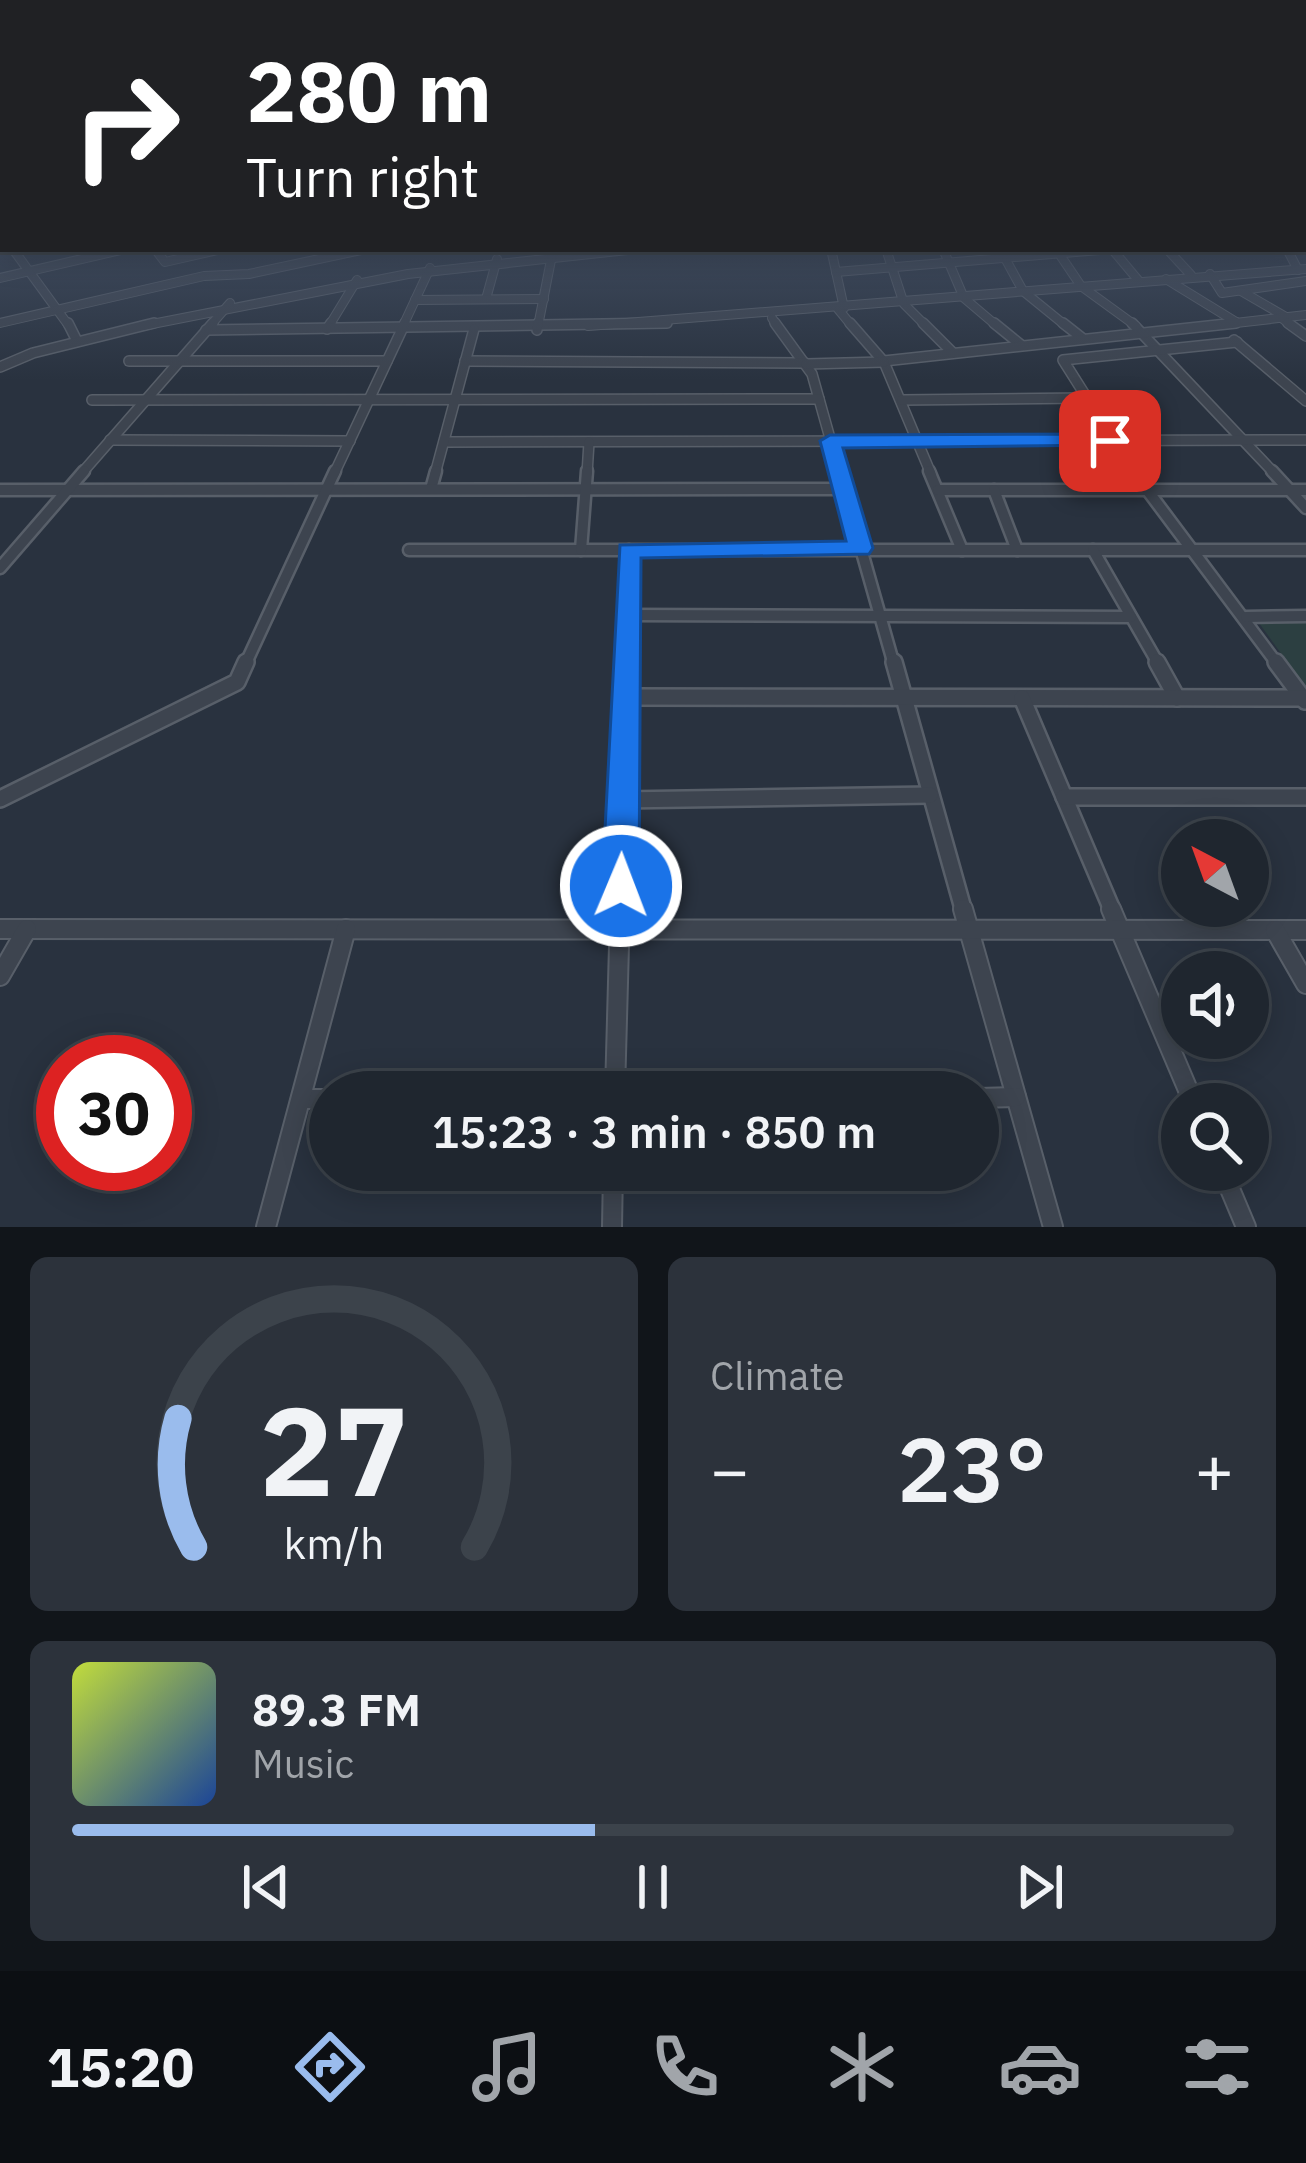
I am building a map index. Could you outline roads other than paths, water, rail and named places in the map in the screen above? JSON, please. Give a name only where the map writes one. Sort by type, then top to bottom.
[{"type":"street","points":[[28,266],[61,308],[76,341]]},
{"type":"street","points":[[0,278],[52,266]]},
{"type":"street","points":[[0,323],[277,266]]},
{"type":"street","points":[[0,367],[180,314],[438,266]]},
{"type":"street","points":[[486,299],[495,266]]},
{"type":"street","points":[[537,330],[551,266]]},
{"type":"street","points":[[835,266],[841,308],[884,362],[962,550]]},
{"type":"street","points":[[836,272],[909,266]]},
{"type":"street","points":[[951,266],[964,298],[1021,345]]},
{"type":"street","points":[[1010,266],[1023,291],[1082,338]]},
{"type":"street","points":[[1068,266],[1081,286],[1144,331],[1306,508]]},
{"type":"street","points":[[1126,266],[1138,280]]},
{"type":"street","points":[[1183,266],[1191,275]]},
{"type":"street","points":[[0,799],[237,682],[430,268]]},
{"type":"street","points":[[892,268],[904,304],[953,353]]},
{"type":"street","points":[[180,314],[208,328],[537,330],[772,318],[1191,275],[1301,268],[1306,280],[1222,293],[1210,274]]},
{"type":"street","points":[[1164,278],[1237,323]]},
{"type":"street","points":[[327,329],[357,280]]},
{"type":"street","points":[[1285,284],[1306,296]]},
{"type":"street","points":[[1239,290],[1306,336]]},
{"type":"street","points":[[415,300],[544,299]]},
{"type":"street","points":[[0,568],[230,303]]},
{"type":"street","points":[[465,361],[884,362],[1306,315]]},
{"type":"street","points":[[772,318],[806,363],[819,399],[1053,1227]]},
{"type":"street","points":[[1217,325],[1306,401]]},
{"type":"street","points":[[431,489],[474,328]]},
{"type":"street","points":[[1237,342],[1063,360],[1110,441],[1305,700]]},
{"type":"street","points":[[129,361],[387,362]]},
{"type":"street","points":[[902,400],[1085,398]]},
{"type":"street","points":[[92,400],[819,399]]},
{"type":"street","points":[[110,440],[350,441]]},
{"type":"street","points":[[444,442],[1306,440]]},
{"type":"street","points":[[581,550],[589,442]]},
{"type":"street","points":[[0,490],[844,488]]},
{"type":"street","points":[[938,490],[1306,490]]},
{"type":"street","points":[[994,490],[1017,550]]},
{"type":"street","points":[[409,550],[1306,550]]},
{"type":"street","points":[[616,1071],[629,550]]},
{"type":"street","points":[[1093,550],[1177,698]]},
{"type":"street","points":[[627,615],[1131,617]]},
{"type":"street","points":[[1246,617],[1306,616]]},
{"type":"street","points":[[625,697],[1305,700]]},
{"type":"street","points":[[1022,698],[1185,1083]]},
{"type":"street","points":[[623,800],[930,795]]},
{"type":"street","points":[[1064,797],[1306,797]]},
{"type":"street","points":[[0,929],[1306,930]]},
{"type":"street","points":[[0,976],[27,929]]},
{"type":"street","points":[[266,1227],[346,929]]},
{"type":"street","points":[[1275,930],[1306,984]]},
{"type":"street","points":[[999,1097],[1016,1097]]},
{"type":"street","points":[[301,1099],[309,1099]]},
{"type":"street","points":[[612,1227],[613,1191]]},
{"type":"street","points":[[1231,1191],[1246,1227]]}]
